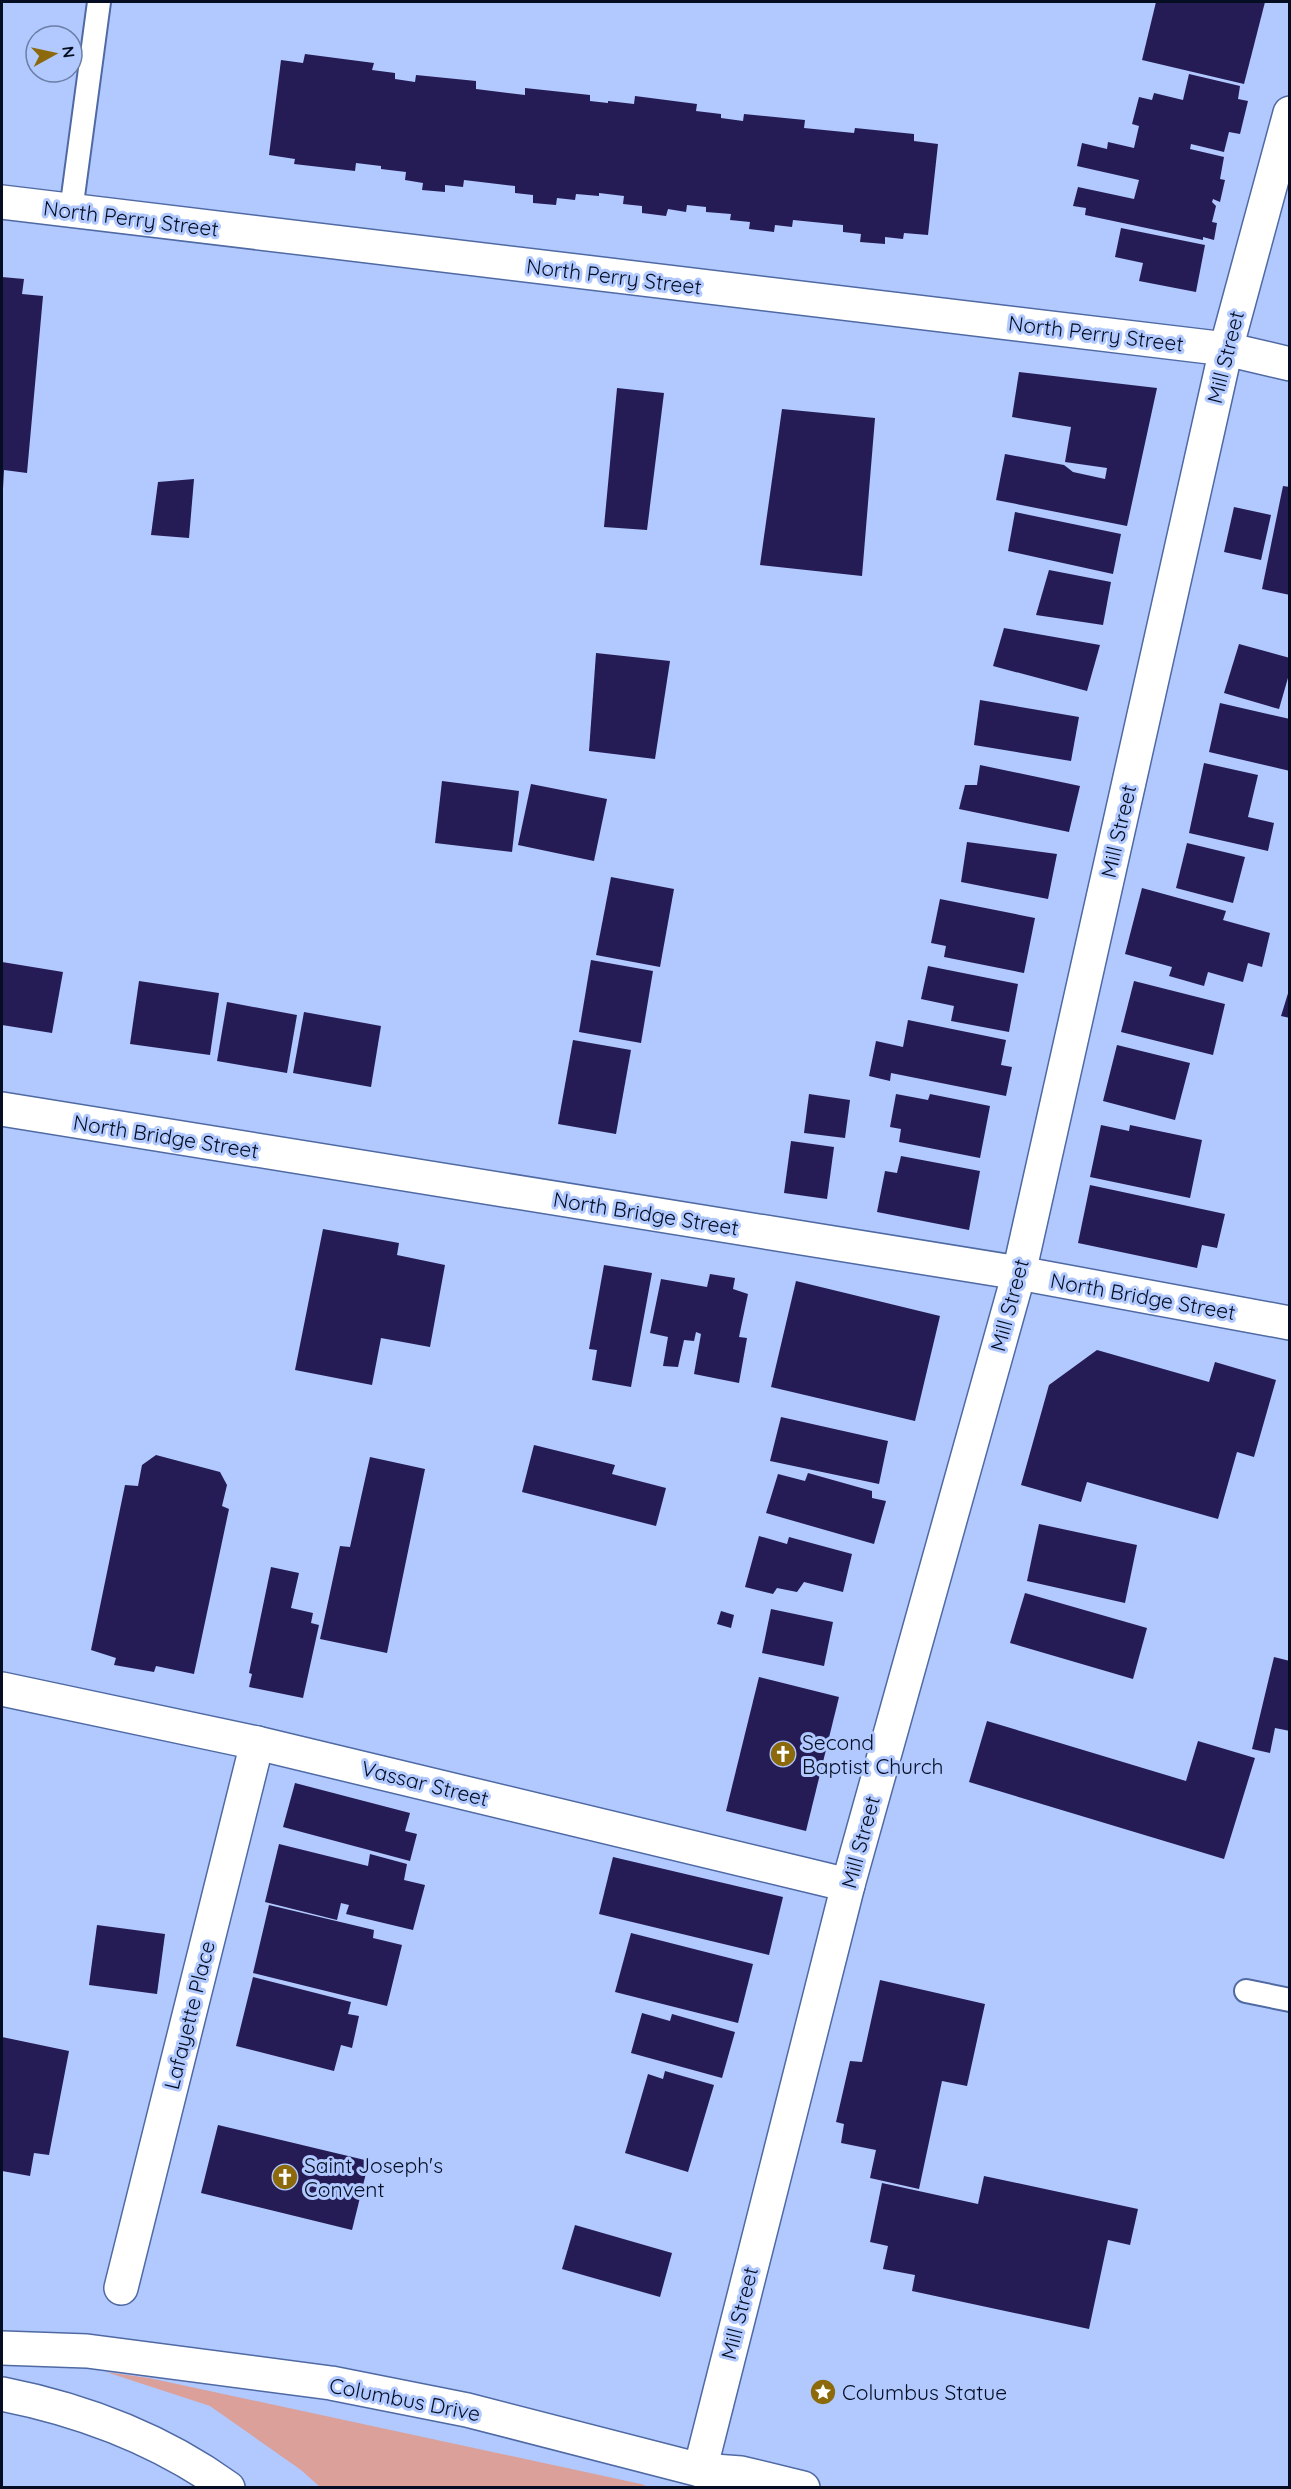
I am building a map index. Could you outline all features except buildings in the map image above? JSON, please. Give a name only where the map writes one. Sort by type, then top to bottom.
[{"type":"main road","name":"Mill Street","points":[[696,2479],[848,1885],[1019,1274],[1226,349],[1290,113]]},
{"type":"main road","name":"North Perry Street","points":[[2,202],[1226,349],[1290,364]]},
{"type":"main road","name":"North Bridge Street","points":[[2,1109],[1019,1274],[1290,1323]]},
{"type":"main road","name":"Vassar Street","points":[[2,1689],[257,1743],[848,1885]]},
{"type":"main road","name":"Lafayette Place","points":[[121,2288],[257,1743]]},
{"type":"main road","name":"Columbus Drive","points":[[2,2348],[87,2351],[332,2383],[467,2410],[696,2479],[741,2473],[803,2487]]},
{"type":"main road","points":[[2,2394],[69,2409],[108,2423],[181,2457],[228,2487]]},
{"type":"lane","points":[[71,211],[99,2]]},
{"type":"lane","points":[[1246,1991],[1290,2000]]},
{"type":"shaded area","points":[[106,2372],[149,2378],[649,2487],[320,2487],[301,2470],[210,2406]]},
{"type":"place","name":"Second Baptist Church","points":[[783,1754]]},
{"type":"place","name":"Saint Joseph's Convent","points":[[285,2177]]},
{"type":"place","name":"Columbus Statue","points":[[823,2392]]}]
